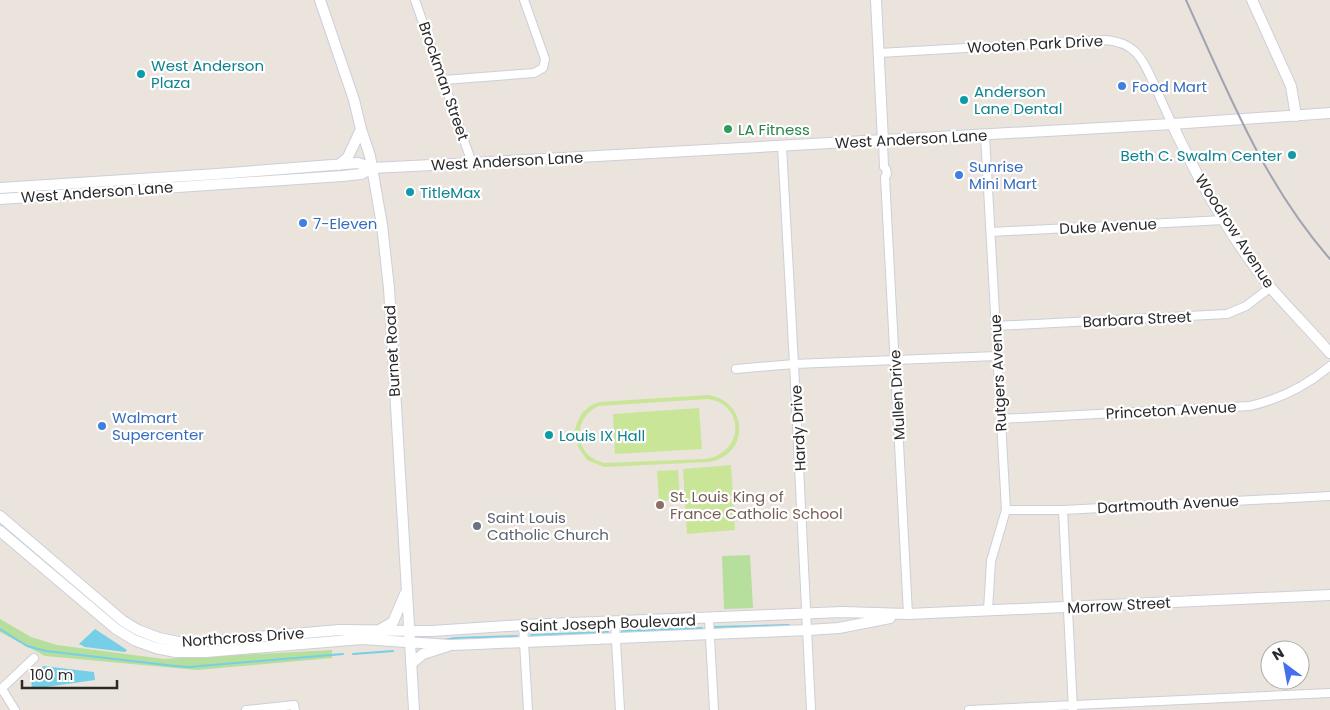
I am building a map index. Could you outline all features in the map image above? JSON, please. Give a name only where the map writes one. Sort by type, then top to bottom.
[{"type":"street","name":"Burnet Road","points":[[320,0],[354,100],[372,168],[385,250],[389,288],[414,710]]},
{"type":"street","name":"Brockman Street","points":[[415,0],[472,163]]},
{"type":"street","points":[[444,80],[534,73],[543,68],[545,59],[524,0]]},
{"type":"street","name":"Mullen Drive","points":[[876,0],[884,167],[887,174],[885,177],[908,614]]},
{"type":"street","points":[[1252,0],[1291,86],[1296,116]]},
{"type":"street","name":"Wooten Park Drive","points":[[879,53],[1105,40],[1121,42],[1134,50],[1143,61],[1172,124]]},
{"type":"street","name":"West Anderson Lane","points":[[209,180],[358,163],[372,168],[472,163],[1330,114]]},
{"type":"street","name":"Woodrow Avenue","points":[[1172,124],[1194,169],[1224,220],[1271,287],[1330,353]]},
{"type":"street","points":[[339,165],[348,157],[361,128]]},
{"type":"street","name":"Rutgers Avenue","points":[[985,135],[1006,510],[991,561],[988,610]]},
{"type":"street","name":"Hardy Drive","points":[[782,146],[811,710]]},
{"type":"street","name":"West Anderson Lane","points":[[0,199],[53,190],[209,180],[351,175],[361,174],[372,168]]},
{"type":"street","points":[[0,195],[5,194],[5,188]]},
{"type":"street","name":"West Anderson Lane","points":[[5,188],[53,190]]},
{"type":"street","name":"Duke Avenue","points":[[991,232],[1224,220]]},
{"type":"street","name":"Barbara Street","points":[[996,326],[1227,314],[1246,306],[1271,287]]},
{"type":"street","points":[[736,369],[794,364],[997,356]]},
{"type":"street","name":"Princeton Avenue","points":[[1001,419],[1250,406],[1294,391],[1314,379],[1330,366]]},
{"type":"street","name":"Dartmouth Avenue","points":[[1006,510],[1063,510],[1330,496]]},
{"type":"street","points":[[1063,510],[1073,707]]},
{"type":"street","name":"Northcross Drive","points":[[0,516],[117,616],[138,630],[168,640],[198,642],[362,639],[410,642]]},
{"type":"street","name":"Northcross Drive","points":[[0,531],[116,629],[134,640],[166,650],[206,652],[340,630],[409,630]]},
{"type":"street","points":[[66,588],[73,579]]},
{"type":"street","points":[[377,630],[393,622],[407,589]]},
{"type":"street","name":"Morrow Street","points":[[807,614],[842,612],[908,614],[1330,595]]},
{"type":"street","name":"Saint Joseph Boulevard","points":[[409,630],[432,631],[807,614]]},
{"type":"street","name":"Morrow Street","points":[[808,630],[839,628],[908,614]]},
{"type":"street","points":[[709,619],[714,710]]},
{"type":"street","points":[[615,623],[620,710]]},
{"type":"street","points":[[523,626],[528,710]]},
{"type":"street","name":"Saint Joseph Boulevard","points":[[410,642],[450,645],[808,630]]},
{"type":"street","points":[[198,642],[206,652]]},
{"type":"street","points":[[411,664],[423,654],[450,645]]},
{"type":"street","points":[[15,710],[1,689],[34,658]]},
{"type":"street","points":[[969,710],[1073,707],[1330,693]]},
{"type":"street","points":[[246,710],[294,708]]},
{"type":"green space","points":[[708,395],[721,399],[731,407],[737,417],[738,439],[732,449],[722,457],[709,462],[604,467],[587,460],[578,447],[575,430],[582,413],[590,406],[599,402]],"holes":[[[708,399],[721,403],[729,410],[734,420],[735,430],[733,440],[727,449],[717,456],[704,459],[604,463],[594,459],[582,446],[580,428],[583,420],[589,412],[598,406]]]},
{"type":"green space","points":[[699,408],[702,449],[615,454],[613,414]]},
{"type":"green space","points":[[731,465],[733,496],[685,500],[683,469]]},
{"type":"green space","points":[[678,470],[680,500],[659,501],[657,471]]},
{"type":"green space","points":[[733,499],[735,530],[687,534],[685,502]]},
{"type":"green space","points":[[750,555],[753,608],[724,609],[722,556]]},
{"type":"green space","points":[[0,619],[31,637],[57,645],[164,659],[332,650],[332,658],[197,670],[45,656],[0,632]]},
{"type":"water","points":[[95,629],[127,650],[125,652],[85,647],[79,644]]},
{"type":"water","points":[[43,666],[94,672],[95,680],[32,689],[31,679]]},
{"type":"waterway","points":[[714,627],[789,625]]},
{"type":"waterway","points":[[622,631],[702,628]]},
{"type":"waterway","points":[[0,629],[27,646],[46,651],[175,666],[189,667],[343,654]]},
{"type":"waterway","points":[[531,635],[608,632]]},
{"type":"waterway","points":[[444,640],[517,636]]},
{"type":"waterway","points":[[353,654],[393,651]]},
{"type":"railway","points":[[1186,0],[1232,102],[1266,168],[1285,200],[1330,259]]},
{"type":"place","name":"West Anderson Plaza","points":[[141,74]]},
{"type":"place","name":"Food Mart","points":[[1122,86]]},
{"type":"place","name":"Anderson Lane Dental","points":[[964,100]]},
{"type":"place","name":"LA Fitness","points":[[728,129]]},
{"type":"place","name":"Beth C. Swalm Center","points":[[1292,155]]},
{"type":"place","name":"Sunrise Mini Mart","points":[[959,175]]},
{"type":"place","name":"TitleMax","points":[[410,192]]},
{"type":"place","name":"7-Eleven","points":[[303,223]]},
{"type":"place","name":"Walmart Supercenter","points":[[102,426]]},
{"type":"place","name":"Louis IX Hall","points":[[549,435]]},
{"type":"place","name":"St. Louis King of France Catholic School","points":[[660,505]]},
{"type":"place","name":"Saint Louis Catholic Church","points":[[477,526]]}]
